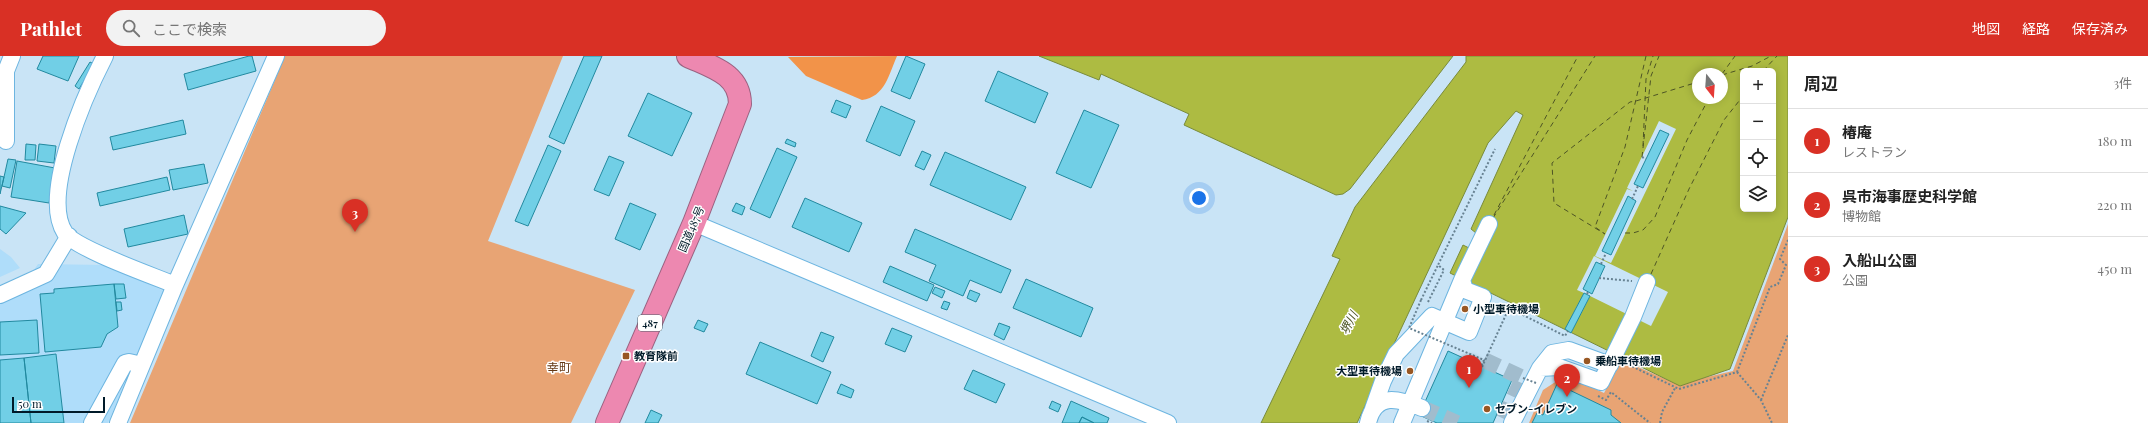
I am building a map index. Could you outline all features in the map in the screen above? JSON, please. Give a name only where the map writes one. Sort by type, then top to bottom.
[{"type":"highway","name":"国道487号","points":[[606,423],[694,223],[740,104],[740,94],[736,85],[726,74],[688,56]]},
{"type":"street","points":[[6,141],[6,71],[12,56]]},
{"type":"street","points":[[105,56],[95,76],[64,156],[58,196],[61,218],[66,233],[82,245],[175,285]]},
{"type":"street","points":[[118,423],[175,285],[276,56]]},
{"type":"street","points":[[694,223],[1168,423]]},
{"type":"street","points":[[1371,416],[1383,381],[1396,354],[1434,314],[1462,280],[1489,224]]},
{"type":"street","points":[[0,295],[46,274],[70,236]]},
{"type":"street","points":[[1434,314],[1469,332],[1483,297],[1465,290],[1462,280]]},
{"type":"street","points":[[1512,423],[1540,368],[1552,353],[1569,350],[1616,362],[1647,282]]},
{"type":"street","points":[[1418,348],[1434,314]]},
{"type":"street","points":[[1402,423],[1406,401],[1434,314]]},
{"type":"street","points":[[92,423],[125,363],[129,362],[142,365]]},
{"type":"street","points":[[1371,416],[1381,402],[1406,401]]},
{"type":"path","points":[[1495,149],[1409,328],[1484,360],[1482,366],[1509,308],[1565,336],[1568,331]]},
{"type":"path","points":[[1642,157],[1646,159]]},
{"type":"path","points":[[1632,199],[1638,187]]},
{"type":"path","points":[[1737,372],[1770,287],[1778,284],[1786,265],[1780,259],[1788,240]]},
{"type":"path","points":[[1601,264],[1606,253]]},
{"type":"path","points":[[1434,314],[1444,270],[1438,266]]},
{"type":"path","points":[[1599,278],[1647,282]]},
{"type":"path","points":[[1421,301],[1434,314]]},
{"type":"path","points":[[1761,400],[1788,335]]},
{"type":"path","points":[[1616,362],[1625,363],[1679,389],[1737,372]]},
{"type":"path","points":[[1737,372],[1761,400],[1772,423]]},
{"type":"path","points":[[1523,378],[1536,383]]},
{"type":"path","points":[[1592,393],[1606,400],[1614,386]]},
{"type":"path","points":[[1660,423],[1662,412],[1675,388]]},
{"type":"path","points":[[1611,392],[1650,423]]},
{"type":"shaded area","points":[[285,56],[563,56],[488,241],[635,290],[571,423],[130,423]]},
{"type":"shaded area","points":[[897,56],[881,90],[870,98],[862,100],[806,76],[788,57]]},
{"type":"shaded area","points":[[1788,224],[1788,423],[1529,423],[1543,390],[1566,375],[1604,393],[1622,360],[1677,384],[1733,371]]},
{"type":"shaded area","points":[[0,249],[11,257],[20,268],[0,277]]},
{"type":"shaded area","points":[[38,264],[106,265],[164,291],[108,423],[0,423],[0,294],[26,282]]},
{"type":"water","points":[[1039,56],[1453,56],[1350,189],[1343,194],[1336,195],[1184,125],[1189,114],[1101,74],[1099,80]]},
{"type":"water","name":"堺川","points":[[1466,56],[1788,56],[1788,217],[1730,369],[1680,386],[1450,273],[1463,245],[1469,248],[1476,233],[1471,229],[1523,115],[1516,111],[1488,143],[1357,423],[1261,423],[1340,259],[1332,256],[1355,207],[1466,62]]},
{"type":"pier","points":[[1659,121],[1676,129],[1611,263],[1595,256],[1627,189],[1633,191],[1627,188]]},
{"type":"pier","points":[[1594,256],[1668,292],[1651,326],[1590,296],[1571,333],[1565,329],[1584,293],[1577,290]]},
{"type":"building","points":[[43,56],[79,56],[68,81],[37,69]]},
{"type":"building","points":[[252,56],[256,71],[188,90],[184,74]]},
{"type":"building","points":[[584,56],[602,56],[564,144],[549,137]]},
{"type":"building","points":[[906,56],[925,64],[910,99],[891,91]]},
{"type":"building","points":[[90,62],[94,64],[79,89],[75,86]]},
{"type":"building","points":[[998,71],[1048,93],[1035,123],[985,101]]},
{"type":"building","points":[[648,93],[692,113],[672,156],[628,136]]},
{"type":"building","points":[[836,100],[851,106],[846,118],[831,112]]},
{"type":"building","points":[[881,106],[915,121],[900,156],[866,141]]},
{"type":"building","points":[[1084,110],[1119,125],[1091,188],[1056,173]]},
{"type":"building","points":[[183,120],[186,134],[113,150],[110,137]]},
{"type":"building","points":[[1660,130],[1669,134],[1643,188],[1634,184]]},
{"type":"building","points":[[787,139],[796,143],[795,147],[785,143]]},
{"type":"building","points":[[26,144],[36,145],[35,160],[25,160]]},
{"type":"building","points":[[39,144],[56,146],[54,163],[37,161]]},
{"type":"building","points":[[548,145],[561,151],[528,226],[515,221]]},
{"type":"building","points":[[777,148],[797,157],[770,218],[750,209]]},
{"type":"building","points":[[922,151],[931,155],[924,170],[915,166]]},
{"type":"building","points":[[945,152],[1026,187],[1011,220],[930,185]]},
{"type":"building","points":[[609,156],[624,162],[609,196],[594,190]]},
{"type":"building","points":[[8,159],[16,160],[10,188],[2,186]]},
{"type":"building","points":[[17,161],[55,168],[49,203],[11,197]]},
{"type":"building","points":[[204,164],[208,183],[173,190],[169,170]]},
{"type":"building","points":[[0,176],[4,177],[0,194]]},
{"type":"building","points":[[167,177],[170,190],[100,206],[97,193]]},
{"type":"building","points":[[1628,196],[1636,201],[1611,255],[1602,251]]},
{"type":"building","points":[[805,198],[862,223],[849,252],[792,227]]},
{"type":"building","points":[[630,203],[656,214],[640,250],[615,239]]},
{"type":"building","points":[[736,203],[745,207],[742,215],[732,211]]},
{"type":"building","points":[[0,206],[26,213],[6,234],[0,229]]},
{"type":"building","points":[[184,215],[188,234],[128,247],[124,229]]},
{"type":"building","points":[[915,229],[1011,270],[1001,293],[970,280],[963,296],[929,281],[936,265],[905,252]]},
{"type":"building","points":[[1596,262],[1605,266],[1592,294],[1583,289]]},
{"type":"building","points":[[890,266],[934,285],[927,301],[883,282]]},
{"type":"building","points":[[1026,279],[1093,308],[1081,337],[1013,308]]},
{"type":"building","points":[[114,284],[124,284],[126,298],[116,299]]},
{"type":"building","points":[[114,284],[118,327],[107,334],[101,347],[45,352],[40,294],[54,293],[54,289]]},
{"type":"building","points":[[935,287],[945,291],[942,298],[932,293]]},
{"type":"building","points":[[970,290],[980,294],[976,302],[967,298]]},
{"type":"building","points":[[1584,293],[1590,296],[1571,333],[1565,329]]},
{"type":"building","points":[[944,301],[950,303],[947,310],[941,308]]},
{"type":"building","points":[[116,302],[121,302],[122,310],[117,311]]},
{"type":"building","points":[[37,320],[39,353],[0,355],[0,322]]},
{"type":"building","points":[[698,320],[708,324],[704,332],[694,328]]},
{"type":"building","points":[[999,323],[1010,327],[1004,340],[994,335]]},
{"type":"building","points":[[892,328],[912,336],[905,352],[885,344]]},
{"type":"building","points":[[821,332],[834,337],[823,362],[811,356]]},
{"type":"building","points":[[760,342],[831,372],[817,404],[746,374]]},
{"type":"building","points":[[1448,351],[1512,380],[1493,423],[1437,423],[1419,415]]},
{"type":"building","points":[[56,354],[64,423],[31,423],[24,358]]},
{"type":"building","points":[[24,358],[31,423],[0,423],[0,360]]},
{"type":"building","points":[[973,370],[1005,384],[996,403],[964,389]]},
{"type":"building","points":[[841,384],[854,390],[851,398],[837,393]]},
{"type":"building","points":[[1557,384],[1611,410],[1611,415],[1621,423],[1532,423],[1537,413],[1543,415]]},
{"type":"building","points":[[1052,401],[1061,405],[1058,412],[1049,408]]},
{"type":"building","points":[[1071,401],[1109,418],[1107,423],[1094,423],[1082,417],[1079,423],[1062,423]]},
{"type":"building","points":[[651,410],[662,415],[658,423],[645,423]]},
{"type":"building","points":[[1082,417],[1094,423],[1079,423]]},
{"type":"ferry route","points":[[1494,215],[1578,56]]},
{"type":"ferry route","points":[[1493,218],[1595,56]]},
{"type":"ferry route","points":[[1636,101],[1646,56]]},
{"type":"ferry route","points":[[1643,146],[1646,79],[1653,56]]},
{"type":"ferry route","points":[[1642,157],[1651,76],[1659,56]]},
{"type":"ferry route","points":[[1726,68],[1735,56]]},
{"type":"ferry route","points":[[1728,73],[1752,66],[1771,56]]},
{"type":"ferry route","points":[[1766,68],[1777,56]]},
{"type":"ferry route","points":[[1636,101],[1692,84]]},
{"type":"ferry route","points":[[1651,274],[1689,189],[1724,120],[1740,100]]},
{"type":"ferry route","points":[[1636,101],[1625,147],[1595,227],[1605,234],[1554,203],[1552,163],[1630,102],[1636,101]]},
{"type":"ferry route","points":[[1625,233],[1633,233],[1643,230],[1655,217],[1687,140],[1706,104]]},
{"type":"tunnel","points":[[1484,360],[1523,378],[1502,423]]},
{"type":"tunnel","points":[[1422,408],[1457,423]]},
{"type":"place","name":"入船山公園","points":[[355,232]]},
{"type":"place","name":"小型車待機場","points":[[1465,309]]},
{"type":"place","name":"教育隊前","points":[[626,356]]},
{"type":"place","name":"乗船車待機場","points":[[1587,361]]},
{"type":"place","name":"大型車待機場","points":[[1410,371]]},
{"type":"place","name":"椿庵","points":[[1469,388]]},
{"type":"place","name":"呉市海事歴史科学館","points":[[1567,397]]},
{"type":"place","name":"セブン-イレブン","points":[[1487,409]]},
{"type":"district","name":"幸町","points":[[559,368]]}]
